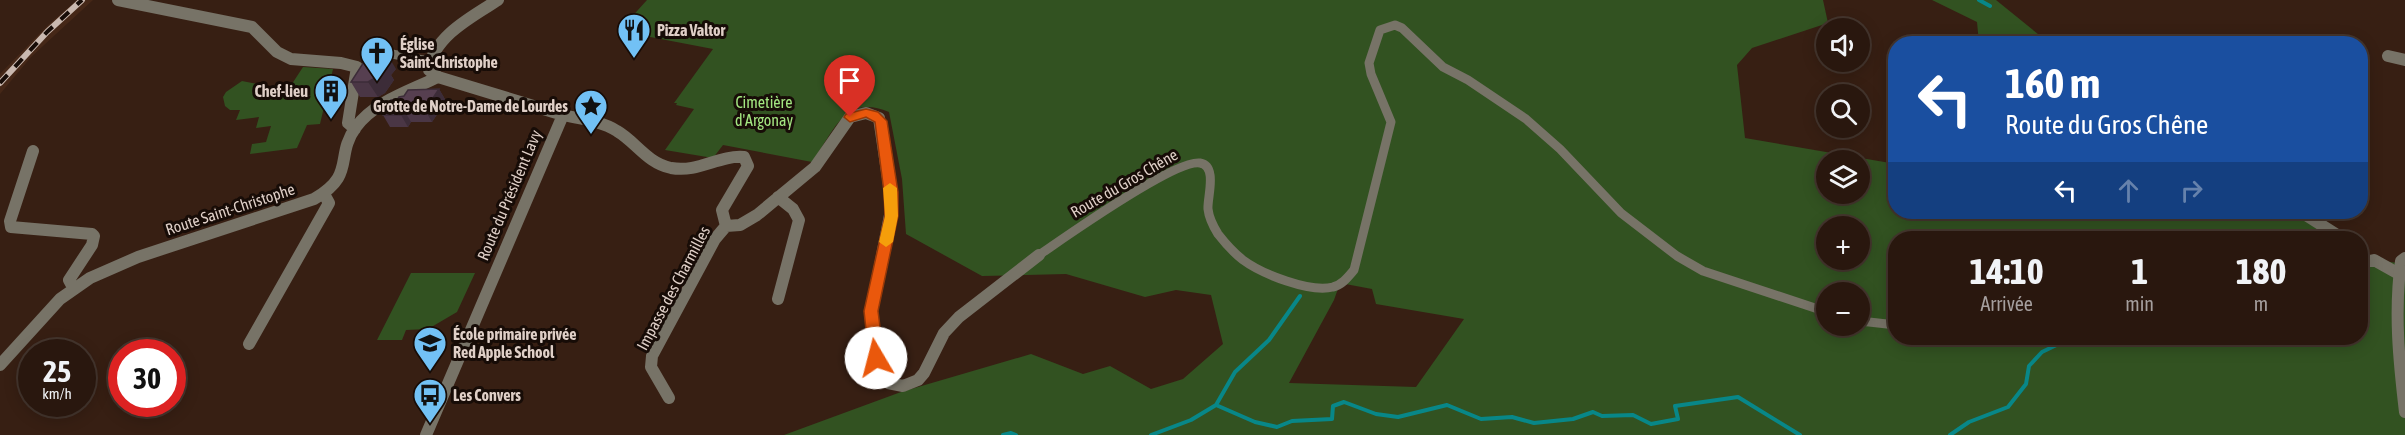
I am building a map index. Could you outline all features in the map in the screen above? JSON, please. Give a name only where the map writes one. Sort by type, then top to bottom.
[{"type":"street","points":[[118,0],[252,27],[258,30],[273,50],[290,59],[357,67],[380,56],[393,53],[405,54],[412,60],[430,58]]},
{"type":"street","points":[[438,76],[429,70],[430,58],[441,43],[498,0]]},
{"type":"street","name":"Route du Gros Chêne","points":[[726,226],[740,225],[749,221],[778,198],[822,159],[850,117],[866,113],[879,118],[892,205],[873,297],[872,326],[879,372],[888,383],[897,386],[911,385],[918,380],[924,373],[944,333],[959,317],[1039,255],[1112,207],[1184,164],[1199,162],[1205,166],[1209,174],[1208,200],[1212,220],[1223,239],[1244,260],[1266,272],[1318,288],[1333,287],[1347,279],[1354,270],[1391,122],[1371,74],[1369,63],[1380,30],[1395,25],[1402,28],[1443,67],[1468,80],[1526,119],[1560,149],[1621,213],[1677,256],[1703,271],[1816,308]]},
{"type":"street","points":[[2388,56],[2405,60]]},
{"type":"street","points":[[356,129],[348,123],[357,67]]},
{"type":"street","points":[[249,344],[328,204],[324,195],[340,179],[351,135],[364,118],[390,99],[438,76]]},
{"type":"street","name":"Route du Président Lavy","points":[[426,435],[563,115],[438,76]]},
{"type":"street","points":[[563,115],[607,125],[616,130],[650,160],[667,167],[701,168],[728,158],[744,157],[748,166],[746,171],[721,212],[721,219],[726,226]]},
{"type":"street","points":[[33,151],[10,221],[11,227],[16,230],[92,234],[94,236],[92,246],[69,280],[74,289]]},
{"type":"street","name":"Route Saint-Christophe","points":[[3,361],[48,311],[74,289],[101,273],[138,257],[324,195]]},
{"type":"street","points":[[778,198],[793,209],[799,220],[778,299]]},
{"type":"street","points":[[2312,219],[2331,231]]},
{"type":"street","name":"Impasse des Charmilles","points":[[669,398],[651,367],[652,356],[715,239],[726,226]]},
{"type":"street","points":[[2405,258],[2401,261],[2396,288],[2396,341],[2405,412]]},
{"type":"street","points":[[2368,262],[2399,274]]},
{"type":"street","points":[[1870,322],[1888,324]]},
{"type":"shaded area","points":[[77,0],[93,0],[31,57],[0,94],[0,74],[48,25]]},
{"type":"green space","name":"Cimetière d'Argonay","points":[[647,0],[1823,0],[1827,18],[1816,18],[1816,27],[1752,48],[1737,65],[1745,138],[1816,150],[1816,204],[1870,204],[1870,160],[1888,163],[1888,219],[2306,219],[2325,231],[1888,231],[1888,345],[2368,345],[2368,258],[2405,264],[2405,435],[784,435],[901,392],[1031,354],[1083,374],[1110,366],[1151,389],[1183,379],[1223,344],[1211,295],[1176,290],[1145,297],[1066,274],[982,276],[906,234],[902,179],[889,112],[874,107],[862,107],[851,111],[834,128],[812,162],[723,145],[713,158],[665,150],[694,109],[674,103],[713,49],[619,31]],"holes":[[[1340,283],[1372,289],[1376,304],[1464,319],[1416,387],[1289,383],[1334,300]]]},
{"type":"green space","points":[[1932,0],[1996,0],[2040,36],[1978,36],[1977,22]]},
{"type":"green space","points":[[303,67],[333,69],[320,124],[307,125],[297,148],[250,154],[252,144],[266,142],[271,126],[256,128],[259,117],[236,120],[240,110],[230,110],[225,106],[223,97],[226,92],[242,81],[288,90]]},
{"type":"green space","points":[[411,273],[475,273],[457,312],[428,329],[406,330],[402,340],[377,340]]},
{"type":"building","points":[[369,54],[387,54],[379,64],[384,65],[375,78],[368,82],[351,82]]},
{"type":"building","points":[[439,89],[425,110],[404,110],[401,115],[383,115],[391,100],[404,96],[408,90]]},
{"type":"waterway","points":[[1979,0],[1990,6]]},
{"type":"waterway","points":[[1216,405],[1235,372],[1269,340],[1300,296]]},
{"type":"waterway","points":[[1950,435],[1969,422],[2008,407],[2026,384],[2029,366],[2042,352],[2056,345]]},
{"type":"waterway","points":[[1216,405],[1255,422],[1277,427],[1292,421],[1332,419],[1333,406],[1344,402],[1376,414],[1398,417],[1447,405],[1481,419],[1512,417],[1534,423],[1573,419],[1593,412],[1602,416],[1633,415],[1651,424],[1678,419],[1675,406],[1738,397],[1800,435]]},
{"type":"waterway","points":[[1151,435],[1191,420],[1216,405]]},
{"type":"waterway","points":[[1003,435],[1011,433],[1016,435]]},
{"type":"railway","points":[[0,83],[47,32],[82,0]]},
{"type":"slow traffic","points":[[886,242],[892,205],[890,188]]},
{"type":"place","name":"Pizza Valtor","points":[[634,59]]},
{"type":"place","name":"Église Saint-Christophe","points":[[377,82]]},
{"type":"place","name":"Chef-lieu","points":[[331,120]]},
{"type":"place","name":"Grotte de Notre-Dame de Lourdes","points":[[591,135]]},
{"type":"place","name":"École primaire privée Red Apple School","points":[[430,372]]},
{"type":"place","name":"Les Convers","points":[[430,424]]},
{"type":"route","points":[[850,117],[866,113],[881,121],[886,171],[891,192],[891,216],[871,311],[876,358]]}]
